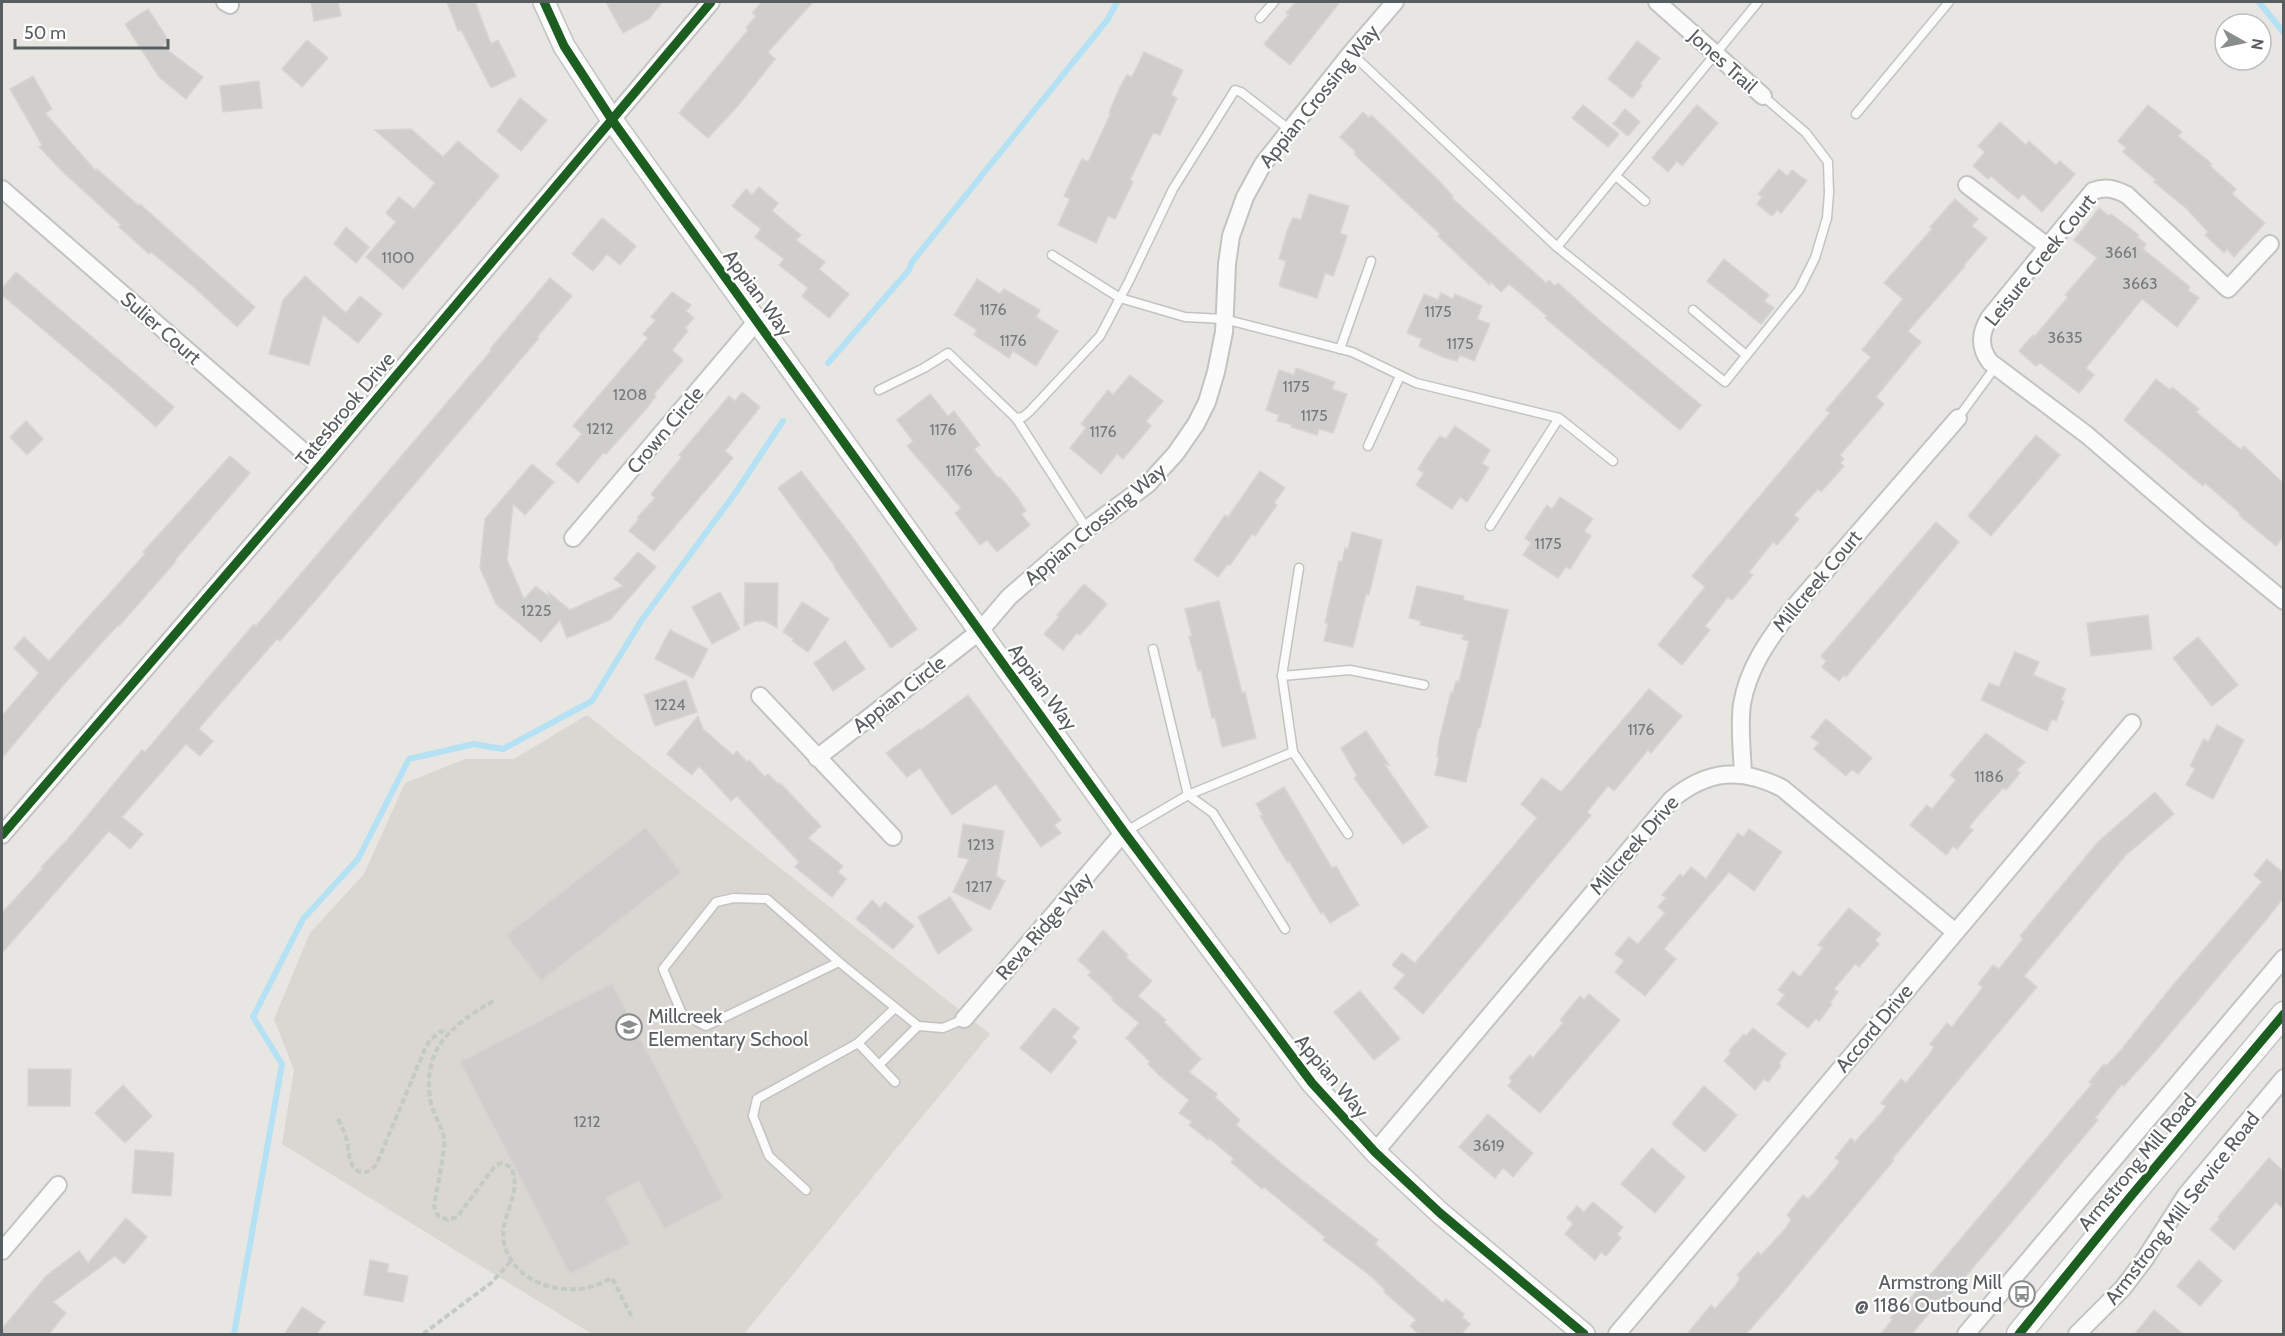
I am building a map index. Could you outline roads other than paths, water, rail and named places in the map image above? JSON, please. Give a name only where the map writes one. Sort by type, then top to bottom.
[{"type":"main road","name":"Armstrong Mill Road","points":[[2019,1335],[2283,1014]]},
{"type":"street","name":"Appian Way","points":[[544,2],[564,46],[612,120],[1124,832],[1312,1083],[1375,1152],[1440,1213],[1584,1335]]},
{"type":"street","name":"Tatesbrook Drive","points":[[2,835],[320,466],[711,2]]},
{"type":"street","name":"Appian Crossing Way","points":[[980,631],[1009,597],[1087,530],[1148,484],[1176,453],[1196,424],[1207,402],[1216,372],[1224,319],[1231,236],[1245,196],[1255,177],[1290,130],[1395,2]]},
{"type":"street","name":"Jones Trail","points":[[1657,2],[1763,96]]},
{"type":"street","points":[[1967,185],[2047,246]]},
{"type":"street","name":"Leisure Creek Court","points":[[2270,244],[2229,289],[2127,195],[2115,189],[2103,187],[2093,191],[2047,246],[1983,329],[1981,339],[1984,354],[1996,366],[2087,435],[2283,601]]},
{"type":"street","name":"Sulier Court","points":[[2,189],[320,466]]},
{"type":"street","name":"Crown Circle","points":[[573,538],[756,322]]},
{"type":"street","name":"Millcreek Court","points":[[1743,774],[1742,705],[1757,659],[1769,638],[1958,418]]},
{"type":"street","name":"Appian Circle","points":[[817,758],[980,631]]},
{"type":"street","points":[[760,696],[893,837]]},
{"type":"street","name":"Accord Drive","points":[[1617,1335],[1954,931],[2132,723]]},
{"type":"street","name":"Millcreek Drive","points":[[1375,1152],[1672,798],[1688,786],[1705,779],[1743,774],[1768,781],[1799,801],[1954,931]]},
{"type":"street","name":"Reva Ridge Way","points":[[964,1019],[1124,832]]},
{"type":"street","points":[[1966,1335],[2283,958]]},
{"type":"street","name":"Armstrong Mill Service Road","points":[[2077,1335],[2123,1288],[2186,1196],[2283,1078]]},
{"type":"street","points":[[2,1251],[58,1185]]},
{"type":"lane","points":[[1260,18],[1274,2]]},
{"type":"lane","points":[[1557,247],[1758,2]]},
{"type":"lane","points":[[1856,114],[1949,2]]},
{"type":"lane","points":[[1351,53],[1557,247],[1725,382],[1799,290],[1815,258],[1827,218],[1828,162],[1806,133],[1763,96]]},
{"type":"lane","points":[[1016,418],[1023,417],[1030,411],[1100,336],[1173,189],[1235,90],[1290,130]]},
{"type":"lane","points":[[1616,176],[1645,201]]},
{"type":"lane","points":[[1052,255],[1120,298],[1185,317],[1224,319],[1352,352],[1416,383],[1559,418],[1613,461]]},
{"type":"lane","points":[[1340,349],[1371,261]]},
{"type":"lane","points":[[1694,310],[1746,356]]},
{"type":"lane","points":[[879,390],[948,353],[1016,418],[1087,530]]},
{"type":"lane","points":[[1958,418],[1996,366]]},
{"type":"lane","points":[[1368,446],[1400,376]]},
{"type":"lane","points":[[1490,526],[1559,418]]},
{"type":"lane","points":[[1299,568],[1282,676],[1293,752],[1348,834]]},
{"type":"lane","points":[[1153,649],[1188,795],[1213,813],[1285,929]]},
{"type":"lane","points":[[1282,676],[1350,670],[1424,685]]},
{"type":"lane","points":[[1124,832],[1188,795],[1293,752]]},
{"type":"lane","points":[[839,962],[706,1026],[682,1014],[663,969],[716,902],[734,898],[767,899],[839,962],[918,1026],[943,1028],[964,1019]]},
{"type":"lane","points":[[806,1190],[769,1156],[753,1116],[757,1099],[858,1043],[895,1008]]},
{"type":"lane","points":[[879,1065],[918,1026]]},
{"type":"lane","points":[[858,1043],[895,1082]]},
{"type":"waterway","points":[[828,363],[909,270],[912,262],[1108,19],[1117,2]]},
{"type":"waterway","points":[[2259,2],[2284,33]]},
{"type":"waterway","points":[[234,1334],[282,1064],[253,1017],[303,919],[358,859],[409,759],[474,744],[503,749],[592,701],[641,621],[736,492],[783,421]]},
{"type":"place","name":"Millcreek Elementary School","points":[[629,1027]]},
{"type":"place","name":"Armstrong Mill @ 1186 Outbound","points":[[2022,1294]]}]
